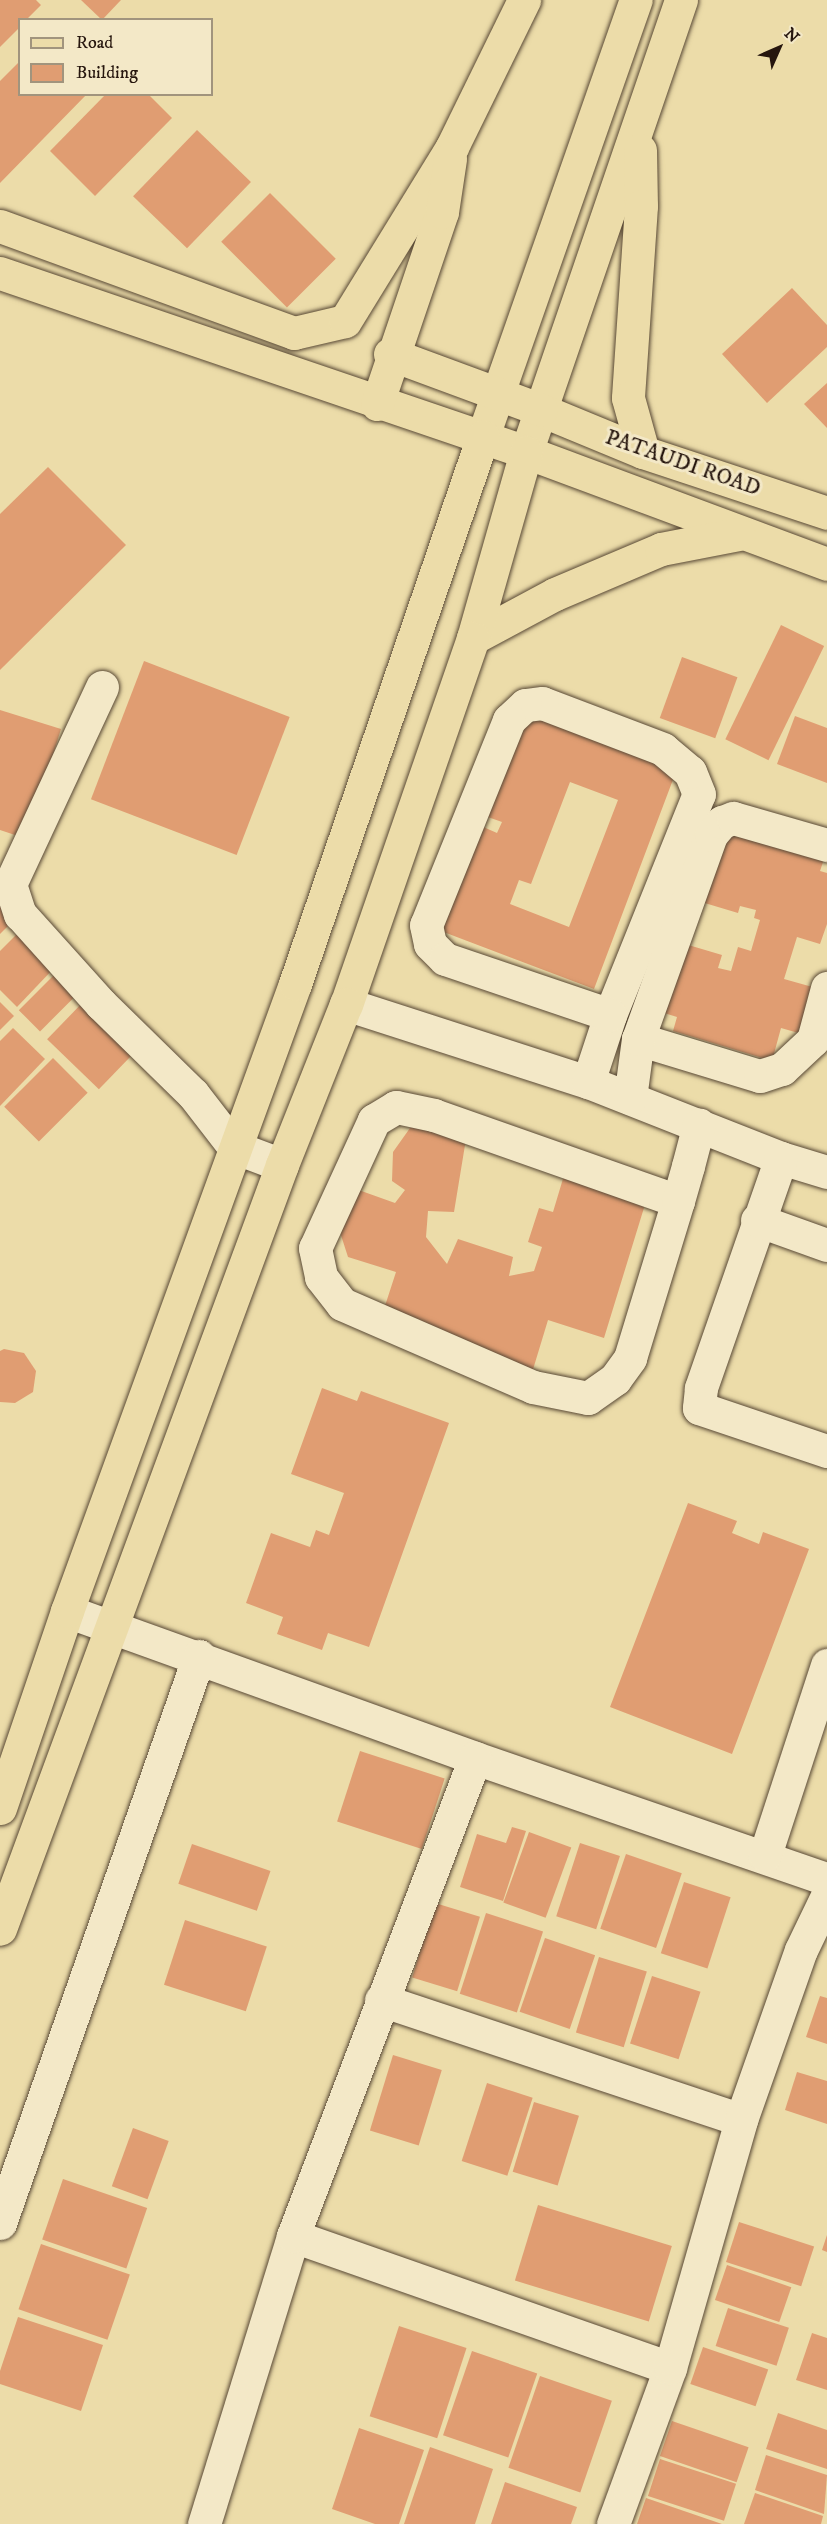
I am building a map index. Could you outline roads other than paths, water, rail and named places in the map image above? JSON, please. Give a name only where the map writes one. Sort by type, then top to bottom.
[{"type":"main road","points":[[0,226],[294,333],[345,321],[452,147],[524,0]]},
{"type":"main road","points":[[0,1808],[67,1611],[295,984],[483,436],[636,0]]},
{"type":"main road","points":[[0,1929],[282,1165],[346,1004],[473,638],[526,452],[640,129],[681,0]]},
{"type":"main road","points":[[640,129],[641,206],[628,398],[643,452]]},
{"type":"main road","points":[[377,404],[390,354],[442,212],[452,147]]},
{"type":"main road","points":[[0,273],[377,404],[483,436],[741,534],[827,564]]},
{"type":"main road","name":"PATAUDI ROAD","points":[[390,354],[541,410],[643,452],[827,513]]},
{"type":"main road","points":[[473,638],[555,594],[661,549],[741,534]]},
{"type":"street","points":[[102,687],[10,884],[20,914],[101,1004],[193,1094],[234,1148],[282,1165]]},
{"type":"street","points":[[588,1082],[610,1015],[699,794],[690,772],[663,749],[542,703],[525,705],[509,720],[426,925],[430,944],[445,959],[610,1015]]},
{"type":"street","points":[[630,1098],[638,1039],[711,835],[722,822],[733,818],[827,845]]},
{"type":"street","points":[[638,1039],[760,1076],[782,1069],[813,1040],[827,987]]},
{"type":"street","points":[[346,1004],[588,1082],[781,1158],[827,1172]]},
{"type":"street","points":[[678,1201],[434,1115],[396,1107],[374,1120],[315,1248],[321,1277],[342,1304],[533,1387],[588,1398],[615,1379],[630,1358],[678,1201],[699,1125]]},
{"type":"street","points":[[781,1158],[757,1220],[701,1388],[699,1408],[827,1451]]},
{"type":"street","points":[[757,1220],[827,1245]]},
{"type":"street","points":[[67,1611],[199,1656],[475,1758],[765,1855],[827,1879]]},
{"type":"street","points":[[0,2223],[199,1656]]},
{"type":"street","points":[[765,1855],[827,1665]]},
{"type":"street","points":[[204,2524],[292,2236],[475,1758]]},
{"type":"street","points":[[613,2524],[670,2368],[741,2120],[801,1950],[827,1896]]},
{"type":"street","points":[[381,2000],[741,2120]]},
{"type":"street","points":[[292,2236],[670,2368]]}]
